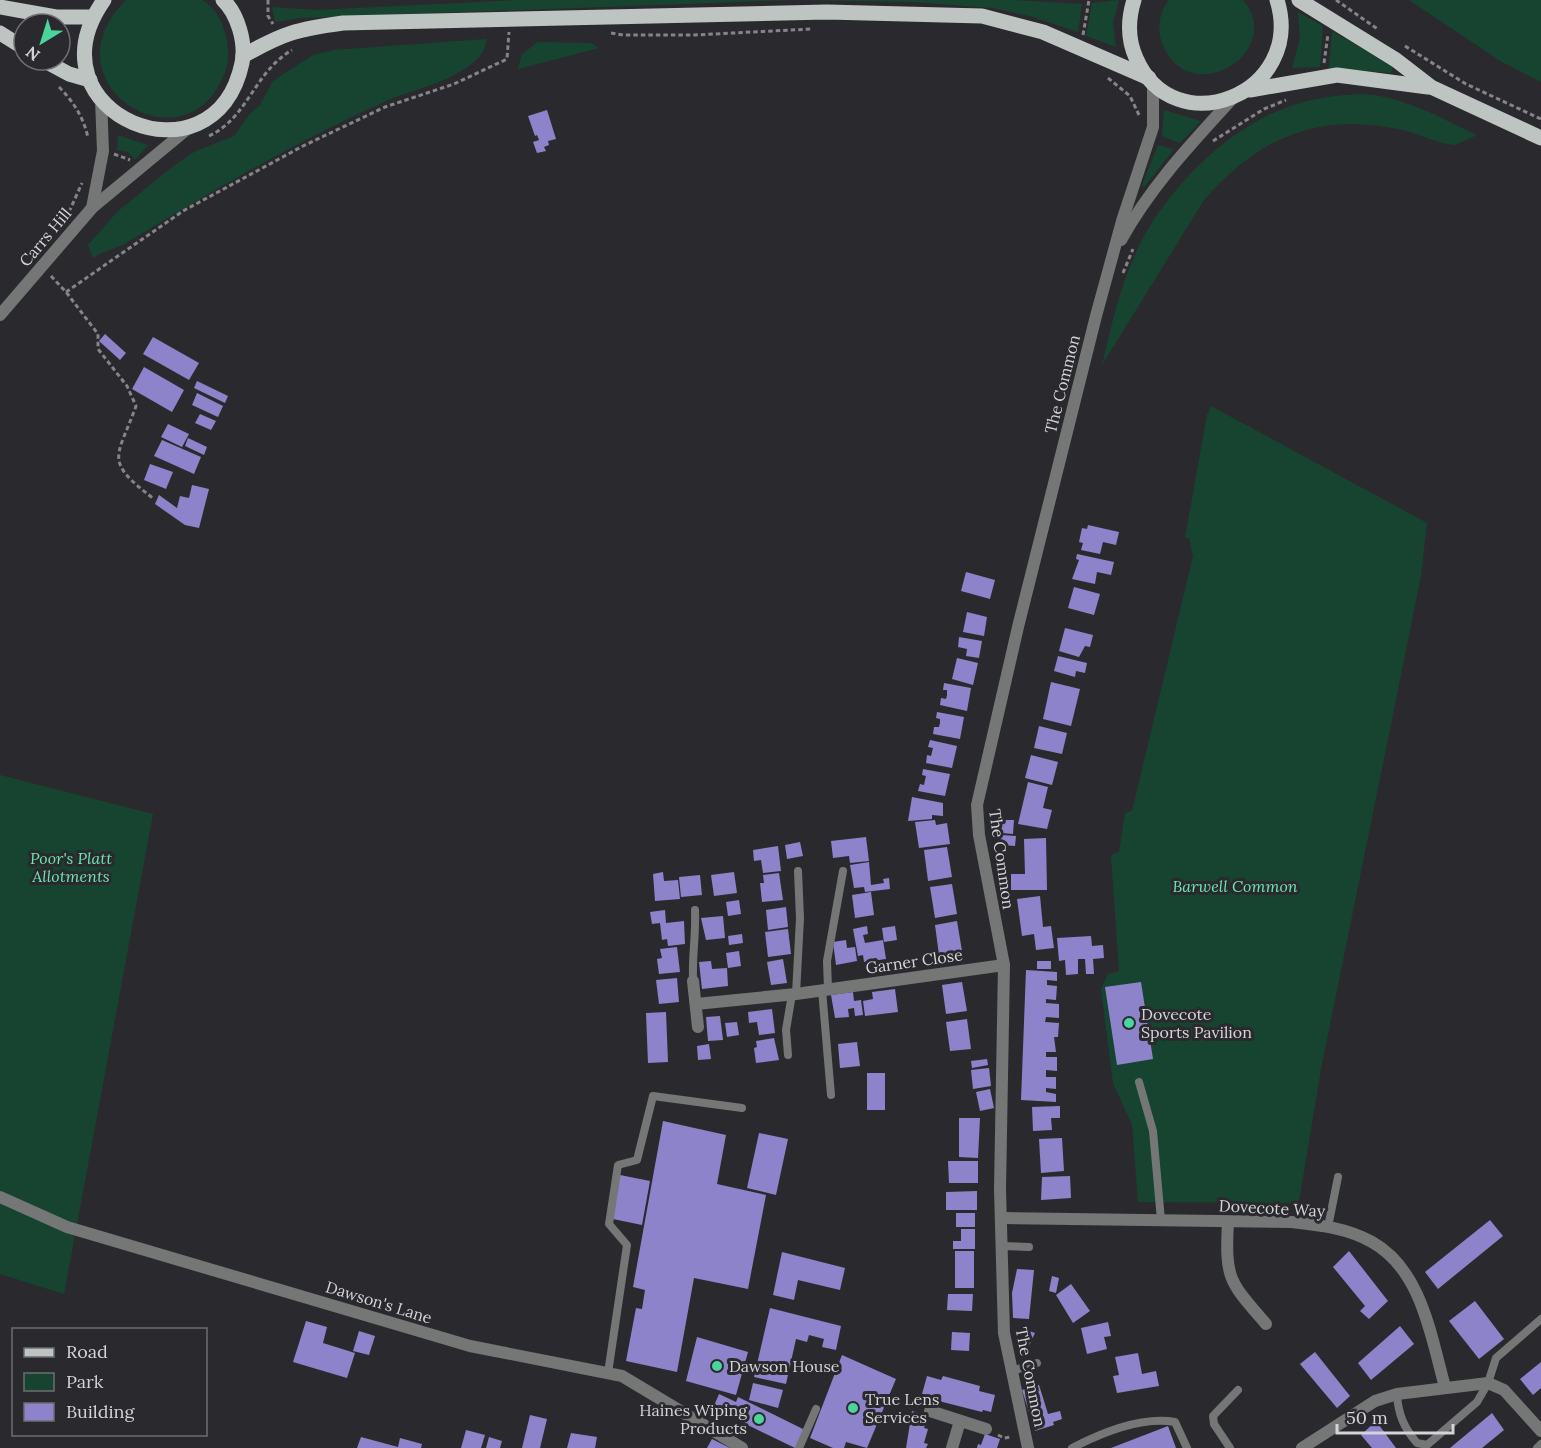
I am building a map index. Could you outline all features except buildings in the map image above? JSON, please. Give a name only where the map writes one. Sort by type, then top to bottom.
[{"type":"main road","points":[[105,0],[93,17],[86,37],[85,59],[90,80],[101,99],[119,117],[141,127],[166,131],[191,126],[211,115],[227,99],[238,79],[243,56],[240,29],[223,0]]},
{"type":"main road","points":[[1134,0],[1129,35],[1139,64],[1151,80],[1164,91],[1191,102],[1206,104],[1232,99],[1250,90],[1337,75],[1431,87]]},
{"type":"main road","points":[[1250,90],[1266,74],[1274,61],[1281,39],[1281,15],[1277,0]]},
{"type":"main road","points":[[1299,0],[1396,60],[1431,87],[1541,138]]},
{"type":"main road","points":[[0,7],[47,16],[93,17]]},
{"type":"main road","points":[[243,56],[297,29],[344,23],[827,12],[982,16],[1043,32],[1082,47],[1151,80]]},
{"type":"main road","points":[[70,72],[90,80]]},
{"type":"street","name":"The Common","points":[[1028,1448],[1004,1333],[1002,1218],[1004,965],[979,835],[977,805],[1036,554],[1096,316],[1122,221],[1150,136],[1151,80]]},
{"type":"street","name":"Carrs Hill","points":[[92,208],[103,151],[101,99]]},
{"type":"street","name":"The Common","points":[[1115,251],[1148,196],[1171,166],[1232,99]]},
{"type":"street","name":"Carrs Hill","points":[[0,315],[47,272],[92,208],[191,126]]},
{"type":"street","name":"Garner Close","points":[[696,1004],[794,994],[1004,965]]},
{"type":"street","points":[[693,981],[698,1027]]},
{"type":"street","name":"Dawson's Lane","points":[[0,1197],[67,1227],[470,1346],[622,1376],[742,1448]]},
{"type":"street","name":"Dovecote Way","points":[[1002,1218],[1292,1222],[1328,1227],[1372,1241],[1394,1260],[1423,1306],[1445,1387]]},
{"type":"street","points":[[1228,1222],[1227,1245],[1231,1280],[1266,1324]]},
{"type":"street","points":[[1302,1448],[1376,1401],[1397,1394],[1488,1383],[1504,1390],[1541,1431]]},
{"type":"street","points":[[930,1411],[986,1429]]},
{"type":"street","points":[[952,1448],[960,1421]]},
{"type":"lane","points":[[788,1055],[786,1030],[794,994],[800,918],[798,871]]},
{"type":"lane","points":[[831,1095],[825,990],[827,961],[843,871]]},
{"type":"lane","points":[[693,981],[692,951],[697,942],[694,910]]},
{"type":"lane","points":[[1139,1082],[1153,1131],[1161,1220]]},
{"type":"lane","points":[[608,1373],[627,1245],[609,1224],[618,1165],[637,1160],[653,1096],[742,1108]]},
{"type":"lane","points":[[1328,1227],[1338,1177]]},
{"type":"lane","points":[[1002,1246],[1029,1247]]},
{"type":"lane","points":[[1397,1394],[1399,1413],[1405,1428],[1417,1443],[1424,1446],[1476,1402],[1488,1383],[1496,1358],[1541,1319]]},
{"type":"lane","points":[[1012,1371],[1037,1363]]},
{"type":"lane","points":[[1230,1448],[1214,1424],[1212,1416],[1238,1390]]},
{"type":"lane","points":[[799,1448],[816,1409]]},
{"type":"lane","points":[[1072,1448],[1132,1425],[1164,1420],[1175,1422],[1186,1448]]},
{"type":"lane","points":[[1537,1448],[1541,1444]]},
{"type":"path","points":[[1082,47],[1089,0]]},
{"type":"path","points":[[1323,76],[1330,18],[1335,0],[1389,36]]},
{"type":"path","points":[[600,31],[623,35],[694,35],[818,29]]},
{"type":"path","points":[[66,292],[183,211],[303,146],[385,107],[454,84],[507,60],[509,31],[520,30]]},
{"type":"path","points":[[1398,42],[1466,84],[1541,119]]},
{"type":"path","points":[[205,138],[230,123],[271,65],[296,48]]},
{"type":"path","points":[[46,72],[46,76],[71,99],[88,135],[88,150],[125,156],[140,169]]},
{"type":"path","points":[[1107,77],[1130,96],[1139,114],[1141,132],[1150,136]]},
{"type":"path","points":[[1210,143],[1264,109],[1288,99]]},
{"type":"path","points":[[67,217],[83,181]]},
{"type":"path","points":[[1120,282],[1136,243]]},
{"type":"path","points":[[47,272],[58,268]]},
{"type":"path","points":[[47,272],[66,292],[98,334],[98,348],[127,386],[136,406],[118,448],[117,462],[129,480],[154,498]]},
{"type":"path","points":[[45,284],[47,272]]},
{"type":"path","points":[[986,1429],[1004,1438],[1025,1434]]},
{"type":"green space","points":[[126,0],[202,0],[217,15],[224,28],[227,43],[226,68],[214,93],[193,111],[169,118],[144,113],[123,100],[107,81],[100,56],[105,29]]},
{"type":"green space","points":[[519,0],[794,0],[300,18],[275,22],[272,7],[315,10]]},
{"type":"green space","points":[[794,0],[1011,0],[1082,4],[1078,32],[1033,17],[992,8],[914,2]]},
{"type":"green space","points":[[1119,0],[1113,23],[1116,47],[1086,36],[1092,3]]},
{"type":"green space","points":[[1169,0],[1243,0],[1253,20],[1253,38],[1244,55],[1229,67],[1211,73],[1192,73],[1175,63],[1162,43],[1160,32],[1161,15]]},
{"type":"green space","points":[[1409,0],[1541,0],[1541,82],[1502,62]]},
{"type":"green space","points":[[1298,12],[1323,26],[1320,67],[1292,68],[1300,38]]},
{"type":"green space","points":[[1332,31],[1393,66],[1391,73],[1329,68]]},
{"type":"green space","points":[[486,39],[483,51],[463,70],[432,85],[391,99],[322,131],[126,243],[93,258],[88,245],[118,211],[194,152],[234,136],[249,115],[260,105],[273,81],[313,55],[334,50]]},
{"type":"green space","points":[[538,42],[591,43],[599,48],[518,69],[522,54]]},
{"type":"green space","points":[[1360,94],[1376,95],[1406,103],[1477,135],[1455,145],[1403,130],[1373,125],[1344,124],[1318,127],[1293,134],[1269,145],[1246,160],[1204,200],[1102,365],[1129,268],[1145,235],[1174,192],[1215,151],[1262,118],[1305,101]]},
{"type":"green space","points":[[1164,110],[1201,121],[1180,143],[1162,136]]},
{"type":"green space","points":[[118,135],[148,145],[135,160],[128,152],[117,150]]},
{"type":"green space","points":[[1158,145],[1174,149],[1144,187],[1142,185]]},
{"type":"green space","name":"Barwell Common","points":[[1211,406],[1427,523],[1421,576],[1321,1069],[1299,1201],[1295,1203],[1138,1202],[1132,1125],[1113,1083],[1101,989],[1108,974],[1119,971],[1111,855],[1119,852],[1125,813],[1132,811],[1193,556],[1189,538],[1185,538],[1207,415]]},
{"type":"green space","name":"Poor's Platt Allotments","points":[[0,775],[153,814],[64,1294],[0,1274]]},
{"type":"place","name":"Dovecote Sports Pavilion","points":[[1129,1023]]},
{"type":"place","name":"Dawson House","points":[[717,1366]]},
{"type":"place","name":"True Lens Services","points":[[853,1408]]},
{"type":"place","name":"Haines Wiping Products","points":[[759,1419]]}]
